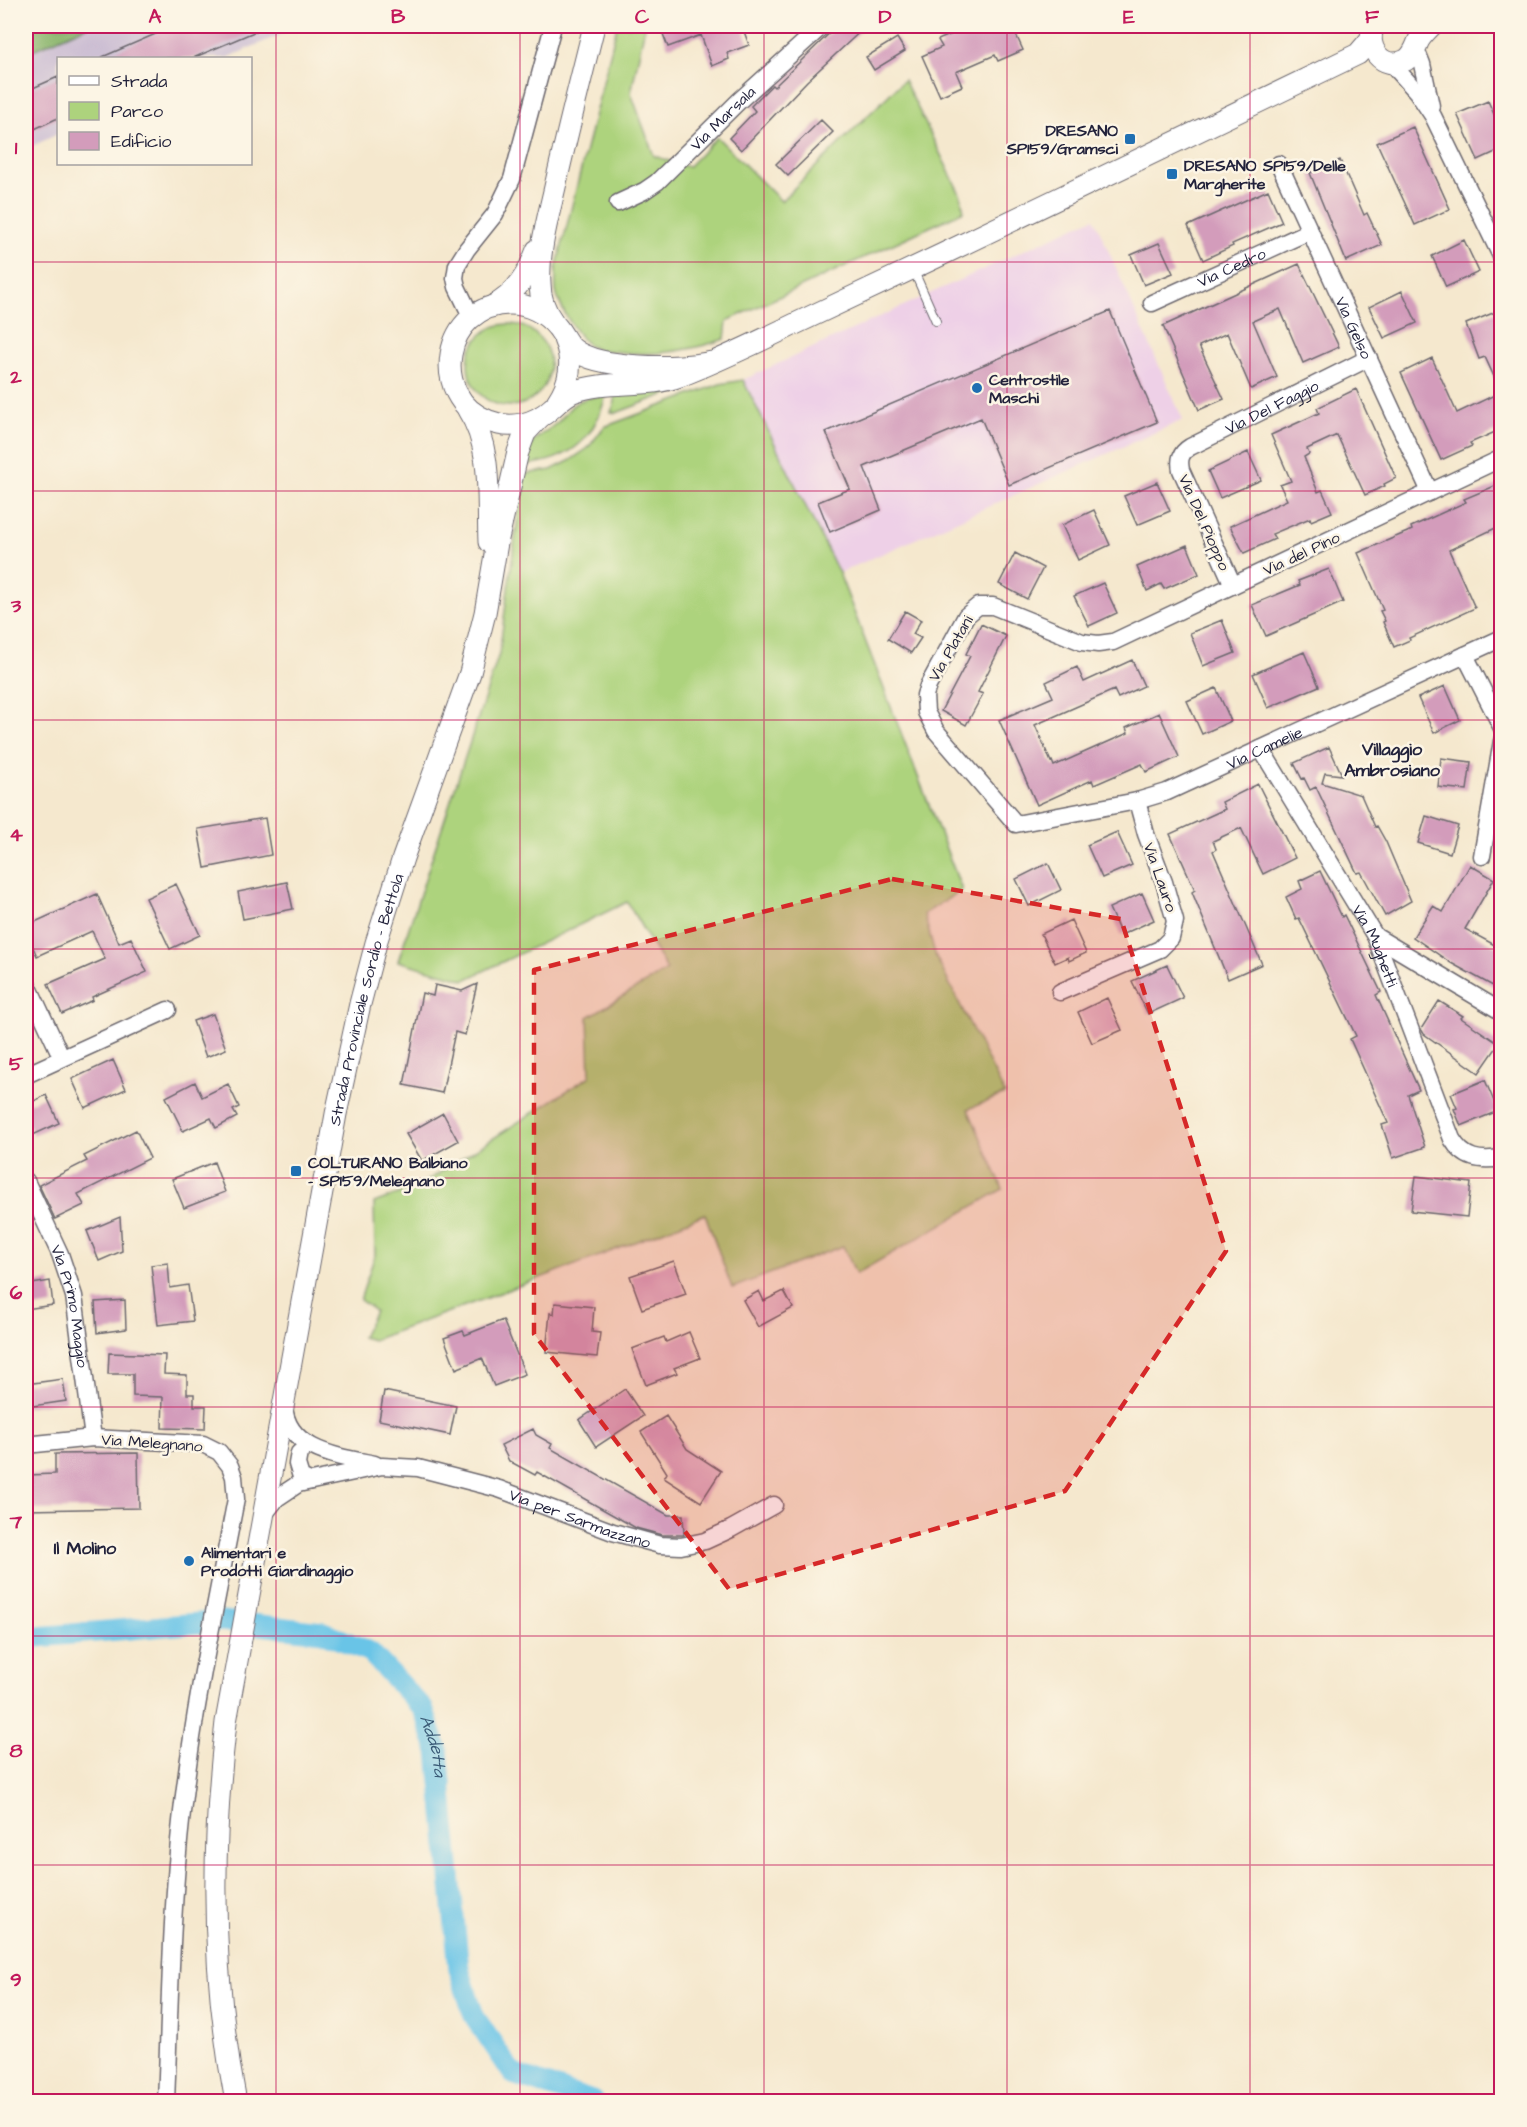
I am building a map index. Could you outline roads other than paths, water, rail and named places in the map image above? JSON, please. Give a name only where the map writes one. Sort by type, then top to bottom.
[{"type":"street","points":[[480,313],[458,292],[457,265],[495,214],[512,179],[553,26]]},
{"type":"street","points":[[594,26],[547,221],[535,256],[521,283],[511,295],[480,313],[457,336],[450,358],[452,383],[461,399],[477,416],[498,424],[521,424],[540,417],[567,394],[580,390],[612,384],[668,380],[712,363],[913,269],[1373,42]]},
{"type":"street","name":"Via Marsala","points":[[618,203],[657,182],[740,100],[822,26]]},
{"type":"street","points":[[1373,42],[1398,63],[1405,60],[1420,35]]},
{"type":"street","points":[[1420,35],[1422,64],[1433,116]]},
{"type":"street","points":[[1373,42],[1417,92],[1433,116],[1502,258]]},
{"type":"street","name":"Via Gelso","points":[[1279,164],[1430,492]]},
{"type":"street","points":[[547,221],[540,282],[545,308],[568,347],[570,368],[566,387],[557,403]]},
{"type":"street","name":"Via Cedro","points":[[1152,303],[1310,231]]},
{"type":"street","points":[[480,313],[506,304],[526,306],[544,315],[577,352],[604,362],[689,366],[712,363]]},
{"type":"street","name":"Via Del Faggio","points":[[1180,459],[1182,453],[1190,447],[1369,358]]},
{"type":"street","name":"Strada Provinciale Sordio - Bettola","points":[[461,399],[477,425],[485,450],[491,573]]},
{"type":"street","name":"Strada Provinciale Sordio - Bettola","points":[[236,2102],[221,2008],[215,1889],[219,1781],[234,1680],[263,1517],[336,1114],[362,994],[403,858],[470,673],[521,442],[528,428],[540,417]]},
{"type":"street","name":"Via del Pino","points":[[1098,644],[1119,639],[1502,458]]},
{"type":"street","name":"Via Del Pioppo","points":[[1180,459],[1181,470],[1233,585]]},
{"type":"street","name":"Via Platani","points":[[1016,824],[946,746],[926,712],[926,690],[966,616],[978,606],[993,606],[1077,640],[1098,644]]},
{"type":"street","name":"Via Camelie","points":[[1016,824],[1137,801],[1167,792],[1502,638]]},
{"type":"street","points":[[1465,655],[1502,728]]},
{"type":"street","points":[[1482,855],[1502,741]]},
{"type":"street","name":"Via Mughetti","points":[[1261,749],[1375,936],[1455,1146],[1464,1155],[1480,1160],[1502,1158]]},
{"type":"street","name":"Via Lauro","points":[[1060,992],[1160,949],[1168,943],[1174,933],[1175,921],[1171,904],[1137,801]]},
{"type":"street","points":[[1375,936],[1502,1012]]},
{"type":"street","points":[[26,981],[62,1058]]},
{"type":"street","points":[[26,1075],[168,1010]]},
{"type":"street","name":"Via Primo Maggio","points":[[26,1181],[60,1254],[74,1296],[93,1438]]},
{"type":"street","points":[[284,1403],[293,1433],[309,1445],[326,1453],[382,1466]]},
{"type":"street","name":"Via Melegnano","points":[[26,1445],[93,1438],[202,1444],[219,1452],[232,1470],[236,1491],[202,1676],[176,1870],[166,2102]]},
{"type":"street","points":[[309,1445],[299,1453],[297,1464],[302,1477],[317,1479],[329,1474],[332,1464],[326,1453]]},
{"type":"street","points":[[263,1517],[270,1506],[292,1486],[382,1466]]},
{"type":"street","name":"Via per Sarmazzano","points":[[382,1466],[418,1468],[499,1489],[613,1532],[660,1545],[691,1545],[739,1526],[774,1505]]},
{"type":"lane","points":[[913,269],[936,321]]},
{"type":"waterway","name":"Addetta","points":[[26,1638],[222,1621],[323,1632],[370,1652],[423,1709],[438,1751],[459,1969],[474,2016],[513,2074],[595,2102]]},
{"type":"place","name":"DRESANO SP159/Gramsci","points":[[1130,139]]},
{"type":"place","name":"DRESANO SP159/Delle Margherite","points":[[1172,174]]},
{"type":"place","name":"Centrostile Maschi","points":[[977,388]]},
{"type":"place","name":"COLTURANO Balbiano - SP159/Melegnano","points":[[296,1171]]},
{"type":"place","name":"Alimentari e Prodotti Giardinaggio","points":[[189,1561]]},
{"type":"district","name":"Villaggio Ambrosiano","points":[[1392,759]]},
{"type":"district","name":"Il Molino","points":[[85,1548]]}]
